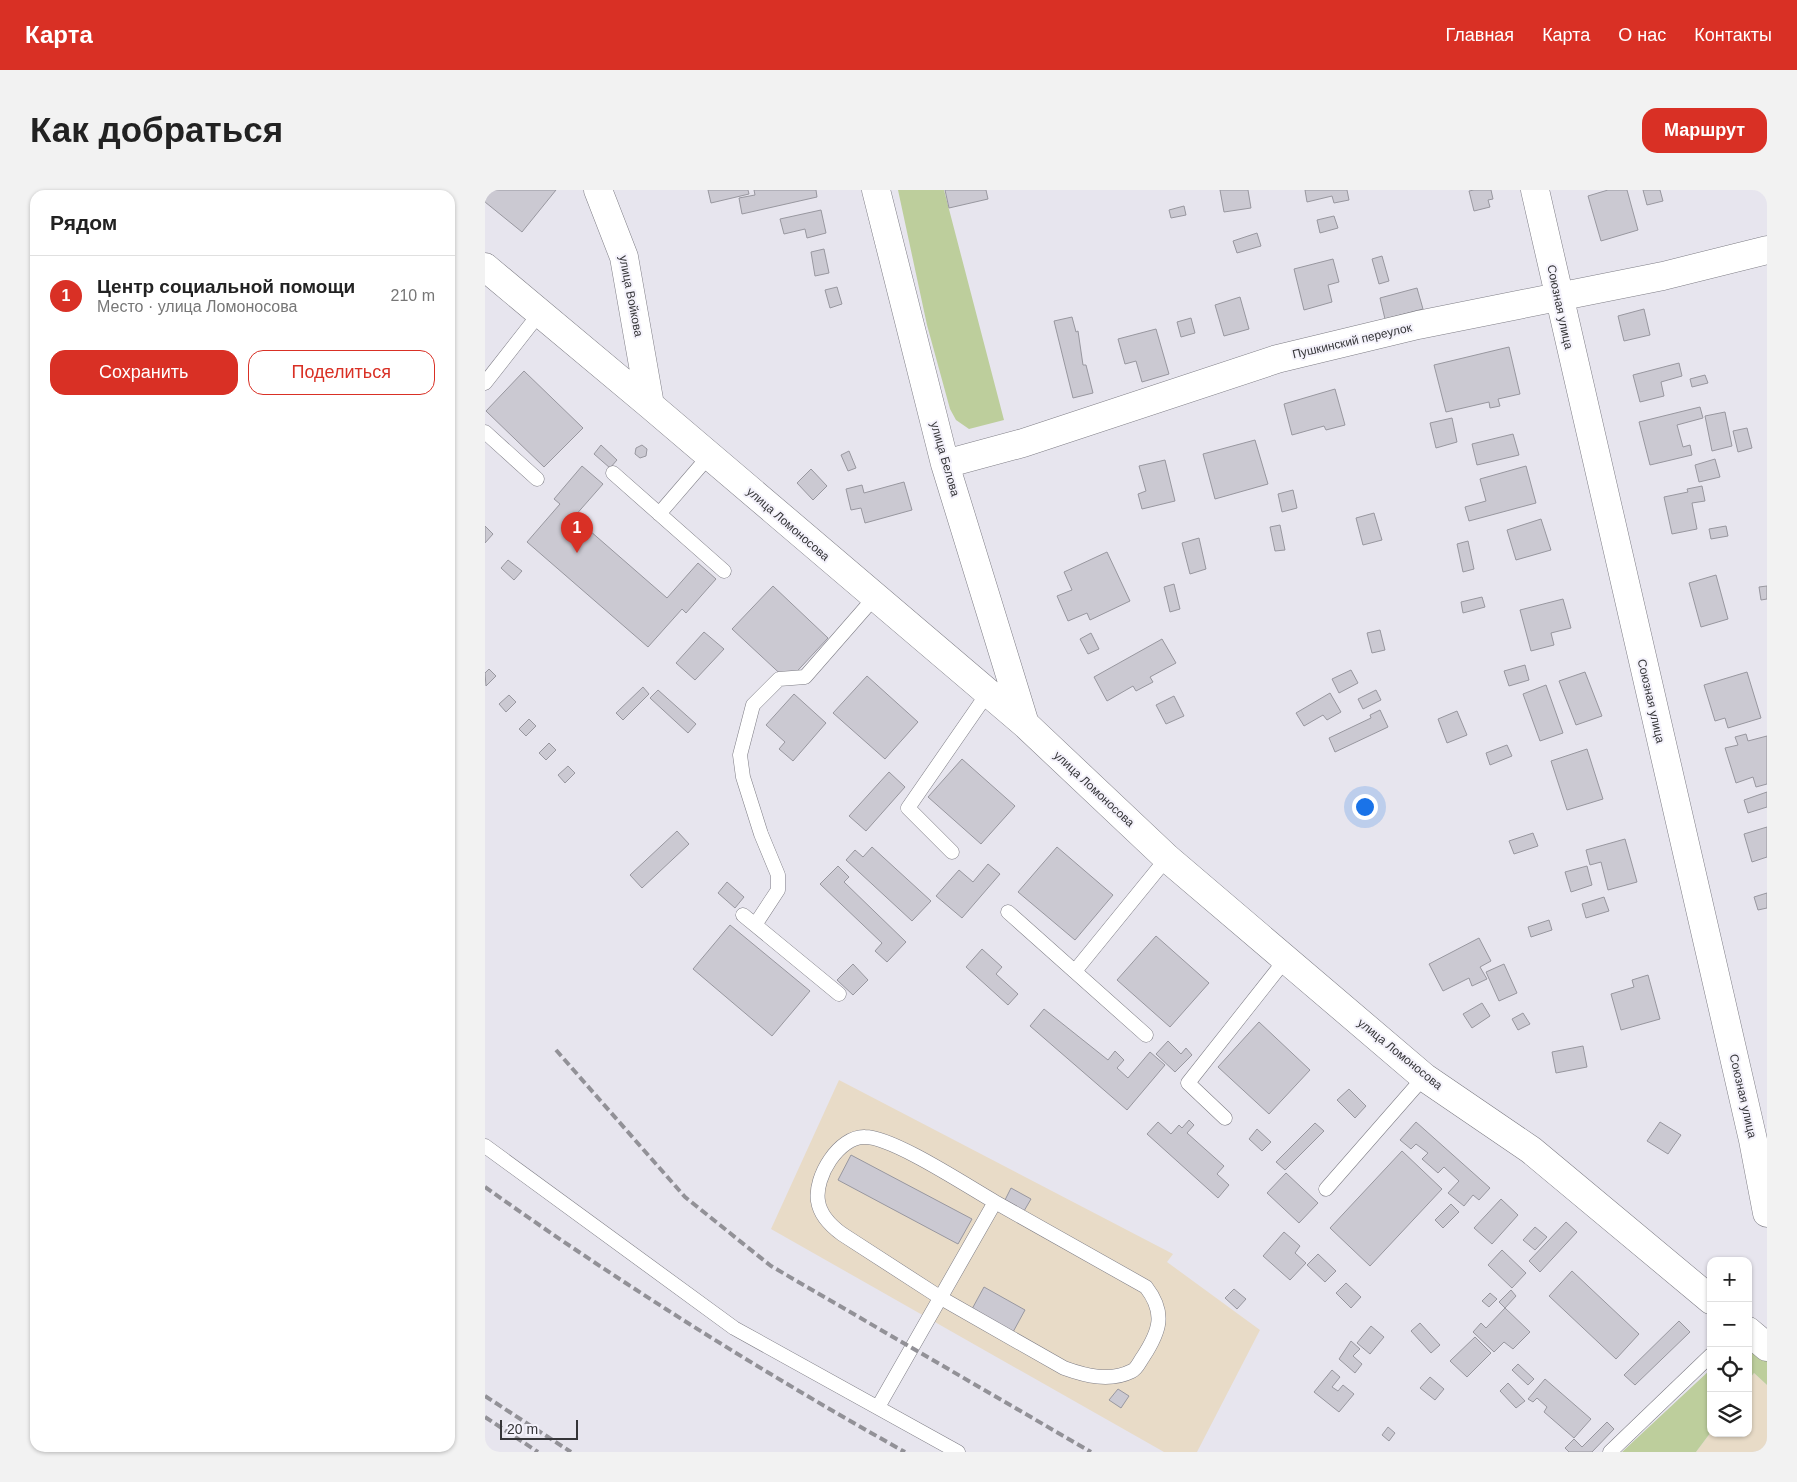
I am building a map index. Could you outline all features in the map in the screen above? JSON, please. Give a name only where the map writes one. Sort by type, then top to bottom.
[{"type":"street","name":"улица Войкова","points":[[598,190],[624,257],[650,405]]},
{"type":"street","name":"улица Белова","points":[[876,190],[945,464],[1025,724]]},
{"type":"street","name":"Союзная улица","points":[[1535,190],[1753,1140],[1767,1213]]},
{"type":"street","name":"Пушкинский переулок","points":[[945,464],[1023,443],[1277,359],[1418,326],[1663,276],[1767,250]]},
{"type":"street","name":"улица Ломоносова","points":[[485,268],[650,405],[874,598],[1025,724],[1167,858],[1424,1077],[1531,1150],[1707,1297]]},
{"type":"street","points":[[1752,1334],[1767,1346]]},
{"type":"lane","points":[[485,383],[539,314]]},
{"type":"lane","points":[[485,432],[537,479]]},
{"type":"lane","points":[[659,514],[709,456]]},
{"type":"lane","points":[[613,473],[724,571]]},
{"type":"lane","points":[[755,924],[778,890],[778,875],[761,834],[743,777],[740,755],[753,705],[779,679],[805,677],[874,598]]},
{"type":"lane","points":[[952,852],[908,808],[987,694]]},
{"type":"lane","points":[[1075,972],[1167,858]]},
{"type":"lane","points":[[1008,912],[1146,1035]]},
{"type":"lane","points":[[743,915],[839,994]]},
{"type":"lane","points":[[1225,1118],[1188,1083],[1286,959]]},
{"type":"lane","points":[[1325,1189],[1424,1077]]},
{"type":"lane","points":[[865,1136],[886,1140],[1146,1287],[1155,1299],[1159,1312],[1158,1330],[1134,1371],[1118,1376],[1099,1377],[1084,1375],[1064,1368],[941,1298],[831,1226],[818,1203],[817,1190],[821,1178],[838,1148],[850,1139],[865,1136]]},
{"type":"lane","points":[[485,1146],[734,1328],[958,1452]]},
{"type":"lane","points":[[878,1407],[995,1202]]},
{"type":"lane","points":[[1610,1452],[1707,1359]]},
{"type":"shaded area","points":[[839,1080],[1173,1254],[1167,1262],[1260,1330],[1197,1452],[1164,1452],[771,1229]]},
{"type":"shaded area","points":[[1754,1373],[1767,1385],[1767,1452],[1696,1452],[1707,1437],[1752,1437],[1752,1376]]},
{"type":"green space","points":[[898,190],[944,190],[1004,420],[969,429],[956,420],[950,409],[927,325]]},
{"type":"green space","points":[[1752,1352],[1767,1355],[1767,1385],[1754,1373],[1752,1376]]},
{"type":"green space","points":[[1707,1373],[1707,1437],[1696,1452],[1622,1452]]},
{"type":"building","points":[[485,190],[556,190],[522,232],[485,202]]},
{"type":"building","points":[[708,190],[748,190],[749,194],[711,203]]},
{"type":"building","points":[[754,190],[816,190],[817,197],[742,214],[739,198],[755,195]]},
{"type":"building","points":[[945,190],[986,190],[988,199],[949,208]]},
{"type":"building","points":[[1220,190],[1248,190],[1251,208],[1224,212]]},
{"type":"building","points":[[1305,190],[1347,190],[1349,200],[1334,203],[1332,196],[1307,202]]},
{"type":"building","points":[[1491,190],[1493,199],[1488,200],[1490,207],[1474,211],[1469,191]]},
{"type":"building","points":[[1608,190],[1627,190],[1638,230],[1601,241],[1588,196]]},
{"type":"building","points":[[1643,190],[1660,190],[1663,201],[1647,205]]},
{"type":"building","points":[[1184,206],[1186,215],[1171,218],[1169,210]]},
{"type":"building","points":[[821,210],[826,233],[807,238],[805,229],[784,234],[780,219]]},
{"type":"building","points":[[1334,216],[1338,228],[1320,233],[1317,220]]},
{"type":"building","points":[[1257,233],[1261,246],[1237,253],[1233,241]]},
{"type":"building","points":[[824,249],[829,273],[815,276],[811,252]]},
{"type":"building","points":[[1382,256],[1389,281],[1379,284],[1372,259]]},
{"type":"building","points":[[1333,259],[1339,282],[1328,285],[1332,302],[1304,310],[1294,269]]},
{"type":"building","points":[[837,287],[842,304],[830,308],[825,290]]},
{"type":"building","points":[[1417,288],[1423,309],[1385,319],[1380,298]]},
{"type":"building","points":[[1240,297],[1249,329],[1224,336],[1215,305]]},
{"type":"building","points":[[1644,309],[1650,335],[1624,341],[1618,316]]},
{"type":"building","points":[[1072,317],[1076,332],[1078,331],[1083,365],[1086,365],[1093,393],[1073,398],[1054,321]]},
{"type":"building","points":[[1191,318],[1195,333],[1181,337],[1177,322]]},
{"type":"building","points":[[1156,329],[1169,374],[1142,382],[1136,361],[1125,364],[1118,339]]},
{"type":"building","points":[[1509,347],[1520,394],[1498,399],[1500,406],[1490,408],[1489,402],[1446,412],[1434,365]]},
{"type":"building","points":[[1679,363],[1682,376],[1661,382],[1664,396],[1640,402],[1633,375]]},
{"type":"building","points":[[524,371],[583,428],[544,467],[486,411]]},
{"type":"building","points":[[1705,375],[1708,383],[1692,387],[1690,379]]},
{"type":"building","points":[[1335,389],[1345,425],[1326,430],[1324,426],[1292,435],[1284,404]]},
{"type":"building","points":[[1700,407],[1703,418],[1677,425],[1683,447],[1690,445],[1692,455],[1650,465],[1639,422]]},
{"type":"building","points":[[1725,412],[1732,446],[1712,451],[1705,416]]},
{"type":"building","points":[[1452,418],[1457,442],[1436,448],[1430,423]]},
{"type":"building","points":[[1747,428],[1752,448],[1738,452],[1733,431]]},
{"type":"building","points":[[1513,434],[1519,455],[1477,465],[1472,444]]},
{"type":"building","points":[[1255,440],[1268,484],[1215,499],[1203,454]]},
{"type":"building","points":[[601,445],[617,460],[610,468],[594,454]]},
{"type":"building","points":[[642,445],[647,449],[646,456],[640,458],[635,454],[636,448]]},
{"type":"building","points":[[849,451],[856,468],[848,471],[841,455]]},
{"type":"building","points":[[1715,459],[1720,477],[1699,482],[1695,465]]},
{"type":"building","points":[[1165,460],[1175,501],[1142,509],[1138,494],[1146,491],[1139,466]]},
{"type":"building","points":[[582,466],[603,484],[574,517],[667,598],[698,563],[716,579],[686,613],[682,609],[648,647],[527,542],[560,504],[554,499]]},
{"type":"building","points":[[1526,466],[1536,503],[1469,521],[1465,507],[1486,501],[1480,479]]},
{"type":"building","points":[[811,469],[827,486],[813,500],[797,483]]},
{"type":"building","points":[[904,482],[912,510],[865,523],[861,508],[851,510],[846,489],[862,485],[864,493]]},
{"type":"building","points":[[1702,486],[1705,501],[1692,503],[1697,529],[1672,534],[1664,497],[1688,492],[1687,489]]},
{"type":"building","points":[[1293,490],[1297,508],[1282,512],[1278,494]]},
{"type":"building","points":[[1374,513],[1382,540],[1363,545],[1356,518]]},
{"type":"building","points":[[1541,519],[1551,550],[1516,560],[1507,530]]},
{"type":"building","points":[[1280,525],[1285,550],[1275,551],[1270,527]]},
{"type":"building","points":[[485,526],[493,534],[485,543]]},
{"type":"building","points":[[1726,526],[1728,536],[1711,539],[1709,529]]},
{"type":"building","points":[[1199,538],[1206,569],[1190,574],[1182,543]]},
{"type":"building","points":[[1468,541],[1474,569],[1463,572],[1457,544]]},
{"type":"building","points":[[1107,552],[1130,601],[1090,620],[1087,613],[1068,621],[1057,596],[1072,590],[1064,572]]},
{"type":"building","points":[[508,560],[522,571],[514,580],[501,568]]},
{"type":"building","points":[[1716,575],[1728,619],[1701,627],[1689,583]]},
{"type":"building","points":[[1174,584],[1180,609],[1170,612],[1164,587]]},
{"type":"building","points":[[773,586],[828,638],[788,681],[732,629]]},
{"type":"building","points":[[1767,586],[1767,599],[1761,600],[1759,587]]},
{"type":"building","points":[[1482,597],[1485,607],[1463,613],[1461,602]]},
{"type":"building","points":[[1563,599],[1571,628],[1551,633],[1554,645],[1531,651],[1520,610]]},
{"type":"building","points":[[1380,630],[1385,650],[1372,653],[1367,633]]},
{"type":"building","points":[[704,632],[724,649],[695,680],[676,663]]},
{"type":"building","points":[[1091,633],[1099,649],[1088,654],[1080,639]]},
{"type":"building","points":[[1162,639],[1176,663],[1150,677],[1153,682],[1136,691],[1133,686],[1107,701],[1094,677]]},
{"type":"building","points":[[1525,665],[1529,680],[1509,686],[1504,671]]},
{"type":"building","points":[[489,669],[496,676],[486,686],[485,673]]},
{"type":"building","points":[[1351,670],[1358,683],[1339,693],[1332,679]]},
{"type":"building","points":[[1585,672],[1602,716],[1576,725],[1559,681]]},
{"type":"building","points":[[1747,672],[1761,718],[1728,728],[1725,718],[1715,721],[1704,685]]},
{"type":"building","points":[[867,676],[918,722],[885,759],[833,713]]},
{"type":"building","points":[[1546,685],[1563,733],[1540,741],[1523,694]]},
{"type":"building","points":[[643,687],[649,694],[623,720],[616,713]]},
{"type":"building","points":[[658,690],[696,724],[688,733],[650,698]]},
{"type":"building","points":[[1376,690],[1381,700],[1363,709],[1358,699]]},
{"type":"building","points":[[1330,693],[1341,712],[1327,720],[1323,715],[1304,726],[1296,713]]},
{"type":"building","points":[[794,694],[826,723],[793,761],[779,749],[785,742],[766,725]]},
{"type":"building","points":[[509,695],[516,702],[506,712],[499,704]]},
{"type":"building","points":[[1174,696],[1184,716],[1166,724],[1156,705]]},
{"type":"building","points":[[1380,710],[1388,727],[1335,752],[1329,738],[1371,718],[1370,715]]},
{"type":"building","points":[[1457,711],[1467,735],[1447,743],[1438,719]]},
{"type":"building","points":[[529,719],[536,726],[526,736],[519,729]]},
{"type":"building","points":[[1746,734],[1748,741],[1767,736],[1767,784],[1756,787],[1753,777],[1736,783],[1725,748],[1738,745],[1735,737]]},
{"type":"building","points":[[549,743],[556,750],[546,760],[539,753]]},
{"type":"building","points":[[1507,745],[1512,756],[1490,765],[1486,753]]},
{"type":"building","points":[[1587,749],[1603,799],[1567,810],[1551,761]]},
{"type":"building","points":[[962,759],[1015,806],[981,844],[928,797]]},
{"type":"building","points":[[568,766],[575,773],[565,783],[558,775]]},
{"type":"building","points":[[889,772],[905,787],[866,831],[849,816]]},
{"type":"building","points":[[1767,792],[1767,807],[1748,813],[1744,800]]},
{"type":"building","points":[[1767,827],[1767,857],[1752,862],[1744,834]]},
{"type":"building","points":[[677,831],[689,844],[642,888],[630,875]]},
{"type":"building","points":[[1533,833],[1538,846],[1514,854],[1509,841]]},
{"type":"building","points":[[1625,839],[1637,882],[1608,890],[1601,862],[1590,865],[1586,850]]},
{"type":"building","points":[[872,847],[931,901],[912,921],[846,860],[855,850],[863,857]]},
{"type":"building","points":[[1057,847],[1113,895],[1075,940],[1018,892]]},
{"type":"building","points":[[988,864],[1000,874],[962,918],[936,896],[959,870],[973,882]]},
{"type":"building","points":[[838,866],[849,877],[844,882],[906,942],[887,962],[875,951],[882,943],[820,884]]},
{"type":"building","points":[[1587,866],[1592,885],[1571,892],[1565,872]]},
{"type":"building","points":[[727,882],[744,897],[735,908],[718,893]]},
{"type":"building","points":[[1767,893],[1767,908],[1758,910],[1754,897]]},
{"type":"building","points":[[1604,897],[1609,911],[1586,918],[1582,904]]},
{"type":"building","points":[[1549,920],[1552,930],[1531,937],[1528,927]]},
{"type":"building","points":[[730,925],[810,991],[772,1036],[693,969]]},
{"type":"building","points":[[1156,936],[1209,983],[1170,1027],[1117,980]]},
{"type":"building","points":[[1479,938],[1491,961],[1480,967],[1487,979],[1472,986],[1469,978],[1443,991],[1429,964]]},
{"type":"building","points":[[982,949],[1002,967],[996,974],[1018,994],[1008,1005],[966,967]]},
{"type":"building","points":[[853,964],[868,980],[853,995],[837,980]]},
{"type":"building","points":[[1504,964],[1517,993],[1499,1001],[1486,972]]},
{"type":"building","points":[[1648,975],[1660,1019],[1621,1030],[1611,994],[1634,987],[1632,980]]},
{"type":"building","points":[[1482,1003],[1490,1016],[1472,1028],[1463,1014]]},
{"type":"building","points":[[1044,1009],[1108,1060],[1115,1051],[1124,1060],[1117,1068],[1128,1078],[1150,1052],[1165,1065],[1127,1110],[1030,1026]]},
{"type":"building","points":[[1523,1013],[1530,1024],[1518,1030],[1512,1019]]},
{"type":"building","points":[[1259,1022],[1310,1070],[1269,1114],[1218,1067]]},
{"type":"building","points":[[1168,1041],[1181,1054],[1186,1048],[1192,1055],[1175,1072],[1156,1054]]},
{"type":"building","points":[[1583,1046],[1587,1067],[1556,1073],[1552,1052]]},
{"type":"building","points":[[1349,1089],[1366,1106],[1355,1118],[1337,1100]]},
{"type":"building","points":[[1189,1120],[1194,1125],[1187,1133],[1224,1166],[1217,1174],[1229,1185],[1218,1198],[1147,1134],[1158,1122],[1171,1134],[1179,1125],[1182,1128]]},
{"type":"building","points":[[1416,1122],[1490,1188],[1479,1200],[1473,1195],[1464,1206],[1448,1193],[1459,1181],[1444,1167],[1438,1173],[1422,1159],[1428,1153],[1416,1144],[1411,1149],[1400,1140]]},
{"type":"building","points":[[1660,1122],[1681,1135],[1668,1154],[1647,1141]]},
{"type":"building","points":[[1315,1123],[1324,1131],[1285,1170],[1276,1162]]},
{"type":"building","points":[[1257,1129],[1271,1142],[1262,1151],[1249,1139]]},
{"type":"building","points":[[1402,1151],[1442,1189],[1370,1266],[1330,1228]]},
{"type":"building","points":[[851,1155],[972,1219],[958,1244],[838,1180]]},
{"type":"building","points":[[1286,1173],[1318,1203],[1299,1223],[1267,1193]]},
{"type":"building","points":[[1011,1188],[1031,1199],[1024,1211],[1005,1200]]},
{"type":"building","points":[[1501,1199],[1518,1215],[1492,1244],[1474,1228]]},
{"type":"building","points":[[1451,1204],[1459,1212],[1443,1228],[1435,1220]]},
{"type":"building","points":[[1566,1222],[1577,1232],[1540,1272],[1529,1261]]},
{"type":"building","points":[[1535,1227],[1547,1237],[1535,1250],[1523,1240]]},
{"type":"building","points":[[1284,1232],[1300,1246],[1295,1253],[1306,1263],[1290,1280],[1263,1256]]},
{"type":"building","points":[[1502,1250],[1526,1273],[1512,1288],[1488,1265]]},
{"type":"building","points":[[1318,1254],[1336,1271],[1325,1282],[1307,1265]]},
{"type":"building","points":[[1572,1271],[1639,1334],[1616,1359],[1549,1296]]},
{"type":"building","points":[[1346,1283],[1361,1297],[1351,1308],[1336,1293]]},
{"type":"building","points":[[984,1287],[1025,1310],[1013,1332],[972,1309]]},
{"type":"building","points":[[1234,1289],[1246,1299],[1237,1309],[1225,1298]]},
{"type":"building","points":[[1511,1290],[1516,1296],[1505,1308],[1499,1302]]},
{"type":"building","points":[[1490,1293],[1497,1299],[1489,1307],[1482,1301]]},
{"type":"building","points":[[1505,1308],[1530,1332],[1513,1349],[1504,1342],[1494,1352],[1473,1332],[1481,1323],[1486,1328]]},
{"type":"building","points":[[1679,1321],[1690,1332],[1635,1385],[1624,1375]]},
{"type":"building","points":[[1420,1323],[1440,1345],[1431,1353],[1411,1331]]},
{"type":"building","points":[[1371,1326],[1384,1337],[1370,1354],[1357,1343]]},
{"type":"building","points":[[1475,1337],[1491,1353],[1467,1377],[1450,1361]]},
{"type":"building","points":[[1351,1341],[1360,1349],[1353,1356],[1362,1364],[1355,1373],[1339,1359]]},
{"type":"building","points":[[1518,1364],[1534,1379],[1528,1385],[1512,1370]]},
{"type":"building","points":[[1332,1370],[1340,1377],[1332,1387],[1338,1391],[1343,1385],[1354,1394],[1339,1412],[1314,1392]]},
{"type":"building","points":[[1430,1377],[1444,1389],[1435,1400],[1420,1388]]},
{"type":"building","points":[[1545,1379],[1591,1419],[1574,1438],[1544,1412],[1547,1407],[1537,1398],[1533,1402],[1528,1399]]},
{"type":"building","points":[[1508,1383],[1525,1401],[1516,1408],[1500,1391]]},
{"type":"building","points":[[1118,1389],[1129,1396],[1121,1408],[1109,1400]]},
{"type":"building","points":[[1607,1422],[1614,1429],[1592,1452],[1569,1452],[1565,1448],[1574,1439],[1582,1447]]},
{"type":"building","points":[[1388,1427],[1395,1433],[1389,1441],[1382,1435]]},
{"type":"railway","points":[[556,1050],[685,1197],[771,1266],[1091,1452]]},
{"type":"railway","points":[[485,1187],[587,1258],[691,1325],[797,1390],[905,1452]]},
{"type":"railway","points":[[485,1396],[571,1452]]},
{"type":"railway","points":[[485,1417],[538,1452]]},
{"type":"place","name":"Центр социальной помощи","points":[[577,553]]}]
